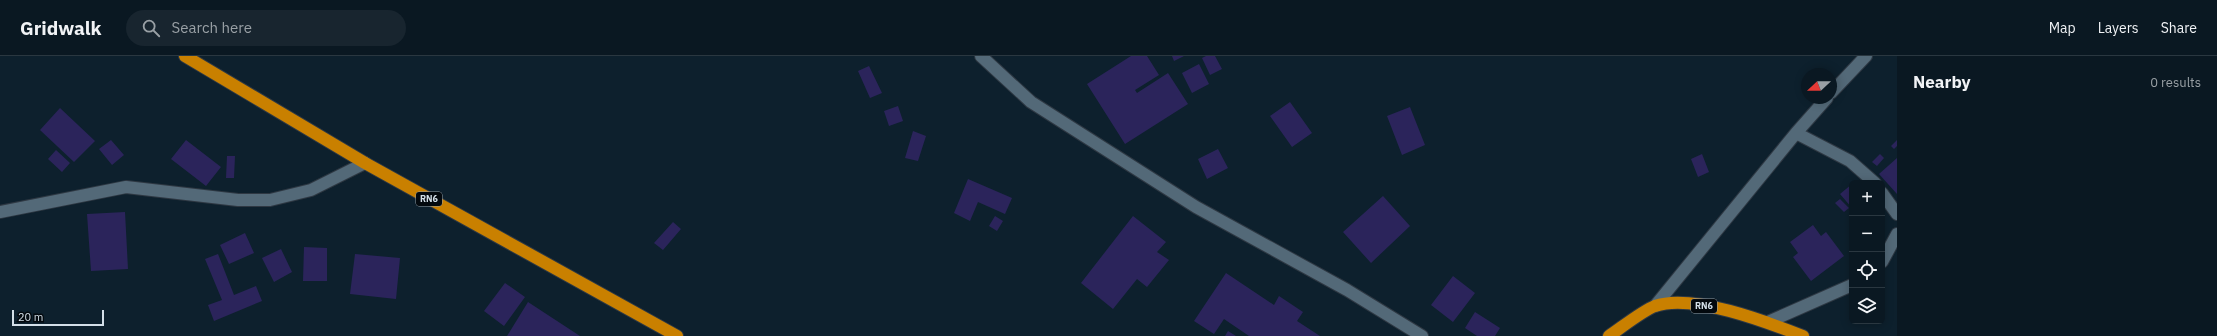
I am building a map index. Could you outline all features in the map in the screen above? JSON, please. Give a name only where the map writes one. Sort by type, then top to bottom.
[{"type":"highway","name":"RN6","points":[[185,56],[365,163],[677,336]]},
{"type":"highway","name":"RN6","points":[[1609,336],[1655,306],[1682,304],[1715,307],[1768,322],[1802,336]]},
{"type":"street","points":[[981,56],[1031,102],[1183,199],[1346,290],[1422,336]]},
{"type":"street","points":[[1837,87],[1866,56]]},
{"type":"street","points":[[1655,306],[1796,133],[1822,104]]},
{"type":"street","points":[[1796,133],[1850,161],[1872,180]]},
{"type":"street","points":[[0,212],[126,187],[238,200],[270,200],[311,190],[365,163]]},
{"type":"street","points":[[1885,197],[1897,214]]},
{"type":"street","points":[[1885,256],[1897,234]]},
{"type":"street","points":[[1768,322],[1849,285]]},
{"type":"building","points":[[1131,56],[1147,56],[1159,75],[1135,90],[1137,93],[1168,73],[1188,104],[1125,144],[1087,84]]},
{"type":"building","points":[[1172,56],[1184,56],[1174,61]]},
{"type":"building","points":[[1206,56],[1215,56],[1222,69],[1210,75],[1202,58]]},
{"type":"building","points":[[1199,64],[1209,84],[1192,93],[1182,73]]},
{"type":"building","points":[[869,66],[882,93],[870,98],[858,71]]},
{"type":"building","points":[[1290,102],[1312,133],[1292,147],[1270,116]]},
{"type":"building","points":[[898,106],[903,121],[889,126],[884,111]]},
{"type":"building","points":[[1410,107],[1425,145],[1402,155],[1387,116]]},
{"type":"building","points":[[60,108],[95,141],[74,162],[40,130]]},
{"type":"building","points":[[913,131],[926,136],[918,161],[905,158]]},
{"type":"building","points":[[111,140],[124,155],[112,165],[99,149]]},
{"type":"building","points":[[186,140],[221,167],[206,186],[171,159]]},
{"type":"building","points":[[1897,140],[1897,146],[1894,149],[1891,146]]},
{"type":"building","points":[[1218,149],[1228,168],[1207,179],[1198,159]]},
{"type":"building","points":[[56,150],[70,163],[62,172],[48,159]]},
{"type":"building","points":[[1702,154],[1709,172],[1698,177],[1691,159]]},
{"type":"building","points":[[1880,154],[1884,158],[1877,166],[1872,162]]},
{"type":"building","points":[[227,156],[235,156],[234,178],[226,178]]},
{"type":"building","points":[[1897,158],[1897,194],[1885,180],[1879,174]]},
{"type":"building","points":[[968,179],[1012,198],[1005,214],[978,202],[970,221],[954,213]]},
{"type":"building","points":[[1849,186],[1849,204],[1840,194]]},
{"type":"building","points":[[1383,196],[1410,226],[1371,263],[1343,232]]},
{"type":"building","points":[[1840,199],[1849,208],[1844,212],[1835,203]]},
{"type":"building","points":[[125,212],[128,269],[91,271],[87,214]]},
{"type":"building","points":[[995,216],[1003,221],[997,231],[989,226]]},
{"type":"building","points":[[1133,216],[1166,242],[1157,252],[1169,260],[1147,287],[1137,279],[1113,309],[1081,283]]},
{"type":"building","points":[[673,222],[681,229],[663,250],[654,243]]},
{"type":"building","points":[[1813,225],[1821,236],[1826,232],[1844,256],[1811,281],[1793,257],[1798,253],[1790,242]]},
{"type":"building","points":[[245,233],[254,253],[229,264],[220,245]]},
{"type":"building","points":[[304,247],[327,248],[327,281],[303,281]]},
{"type":"building","points":[[281,249],[292,272],[274,282],[262,258]]},
{"type":"building","points":[[218,254],[234,295],[256,286],[262,301],[214,321],[208,305],[222,300],[205,259]]},
{"type":"building","points":[[355,254],[400,258],[396,299],[350,294]]},
{"type":"building","points":[[1226,273],[1274,305],[1279,296],[1303,312],[1297,321],[1320,336],[1249,336],[1224,319],[1214,334],[1194,321]]},
{"type":"building","points":[[1453,276],[1475,293],[1453,322],[1431,305]]},
{"type":"building","points":[[505,283],[525,297],[504,326],[484,311]]},
{"type":"building","points":[[528,302],[580,336],[507,336]]},
{"type":"building","points":[[1475,312],[1500,328],[1495,336],[1477,336],[1465,328]]},
{"type":"building","points":[[1228,331],[1236,336],[1225,336]]}]
